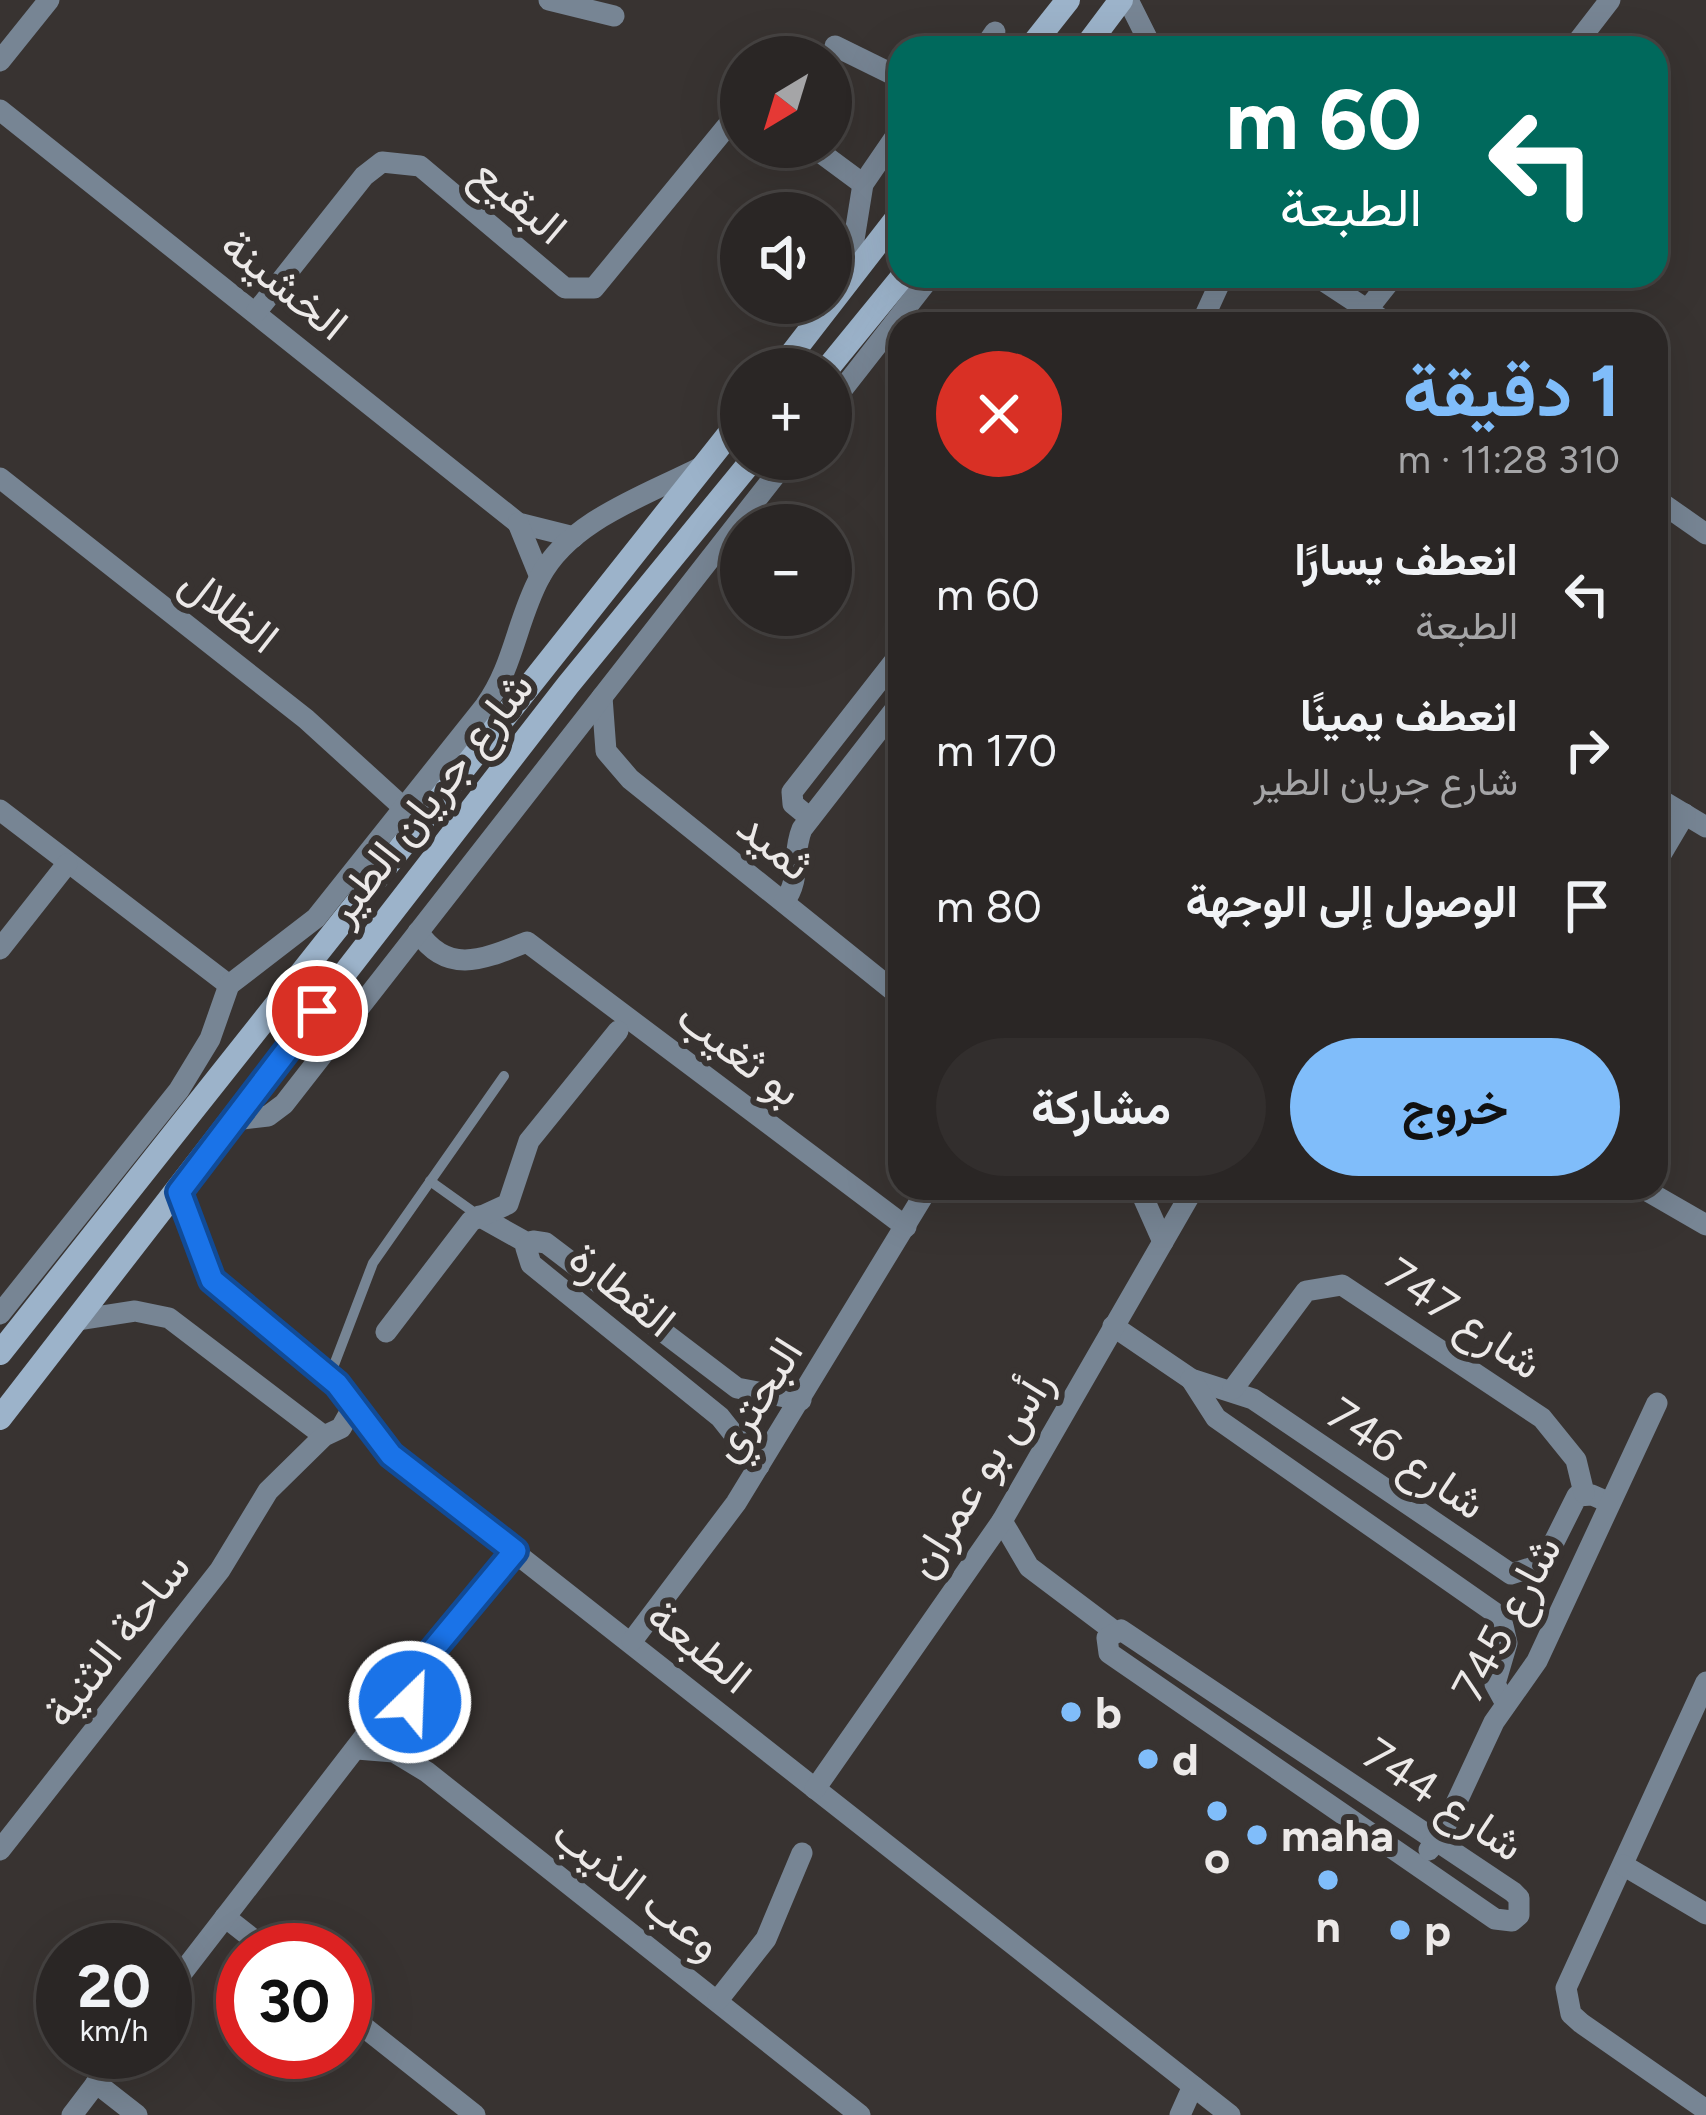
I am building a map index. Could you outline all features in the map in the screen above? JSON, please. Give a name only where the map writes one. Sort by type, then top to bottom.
[{"type":"street","points":[[0,61],[49,0]]},
{"type":"street","points":[[549,0],[614,16]]},
{"type":"street","points":[[1039,36],[1067,0]]},
{"type":"street","points":[[1095,36],[1125,0],[1145,36]]},
{"type":"street","points":[[1582,36],[1610,0]]},
{"type":"street","points":[[852,54],[888,72]]},
{"type":"street","name":"الخشينة","points":[[0,110],[518,523],[574,537]]},
{"type":"street","name":"البقيع","points":[[257,311],[364,176],[382,162],[420,166],[565,288],[594,288],[720,137]]},
{"type":"street","points":[[852,252],[863,184],[888,148]]},
{"type":"street","points":[[841,168],[863,184]]},
{"type":"street","points":[[852,276],[888,230]]},
{"type":"street","points":[[844,348],[893,288]]},
{"type":"street","points":[[902,312],[921,288]]},
{"type":"street","points":[[1334,288],[1370,312]]},
{"type":"street","points":[[1367,310],[1384,288]]},
{"type":"street","points":[[796,348],[815,324]]},
{"type":"street","points":[[852,374],[888,329]]},
{"type":"street","name":"شارع جريان الطير","points":[[0,1353],[720,446]]},
{"type":"street","name":"شارع جريان الطير","points":[[229,985],[303,931],[496,692],[540,577],[574,537],[706,464]]},
{"type":"street","name":"الظلال","points":[[0,478],[292,707],[405,809]]},
{"type":"street","name":"شارع جريان الطير","points":[[0,1418],[568,685],[736,480]]},
{"type":"street","points":[[234,1120],[259,1119],[284,1104],[772,480]]},
{"type":"street","points":[[1668,508],[1706,534]]},
{"type":"street","name":"الخشينة","points":[[518,523],[540,577]]},
{"type":"street","points":[[810,818],[793,803],[792,792],[888,669]]},
{"type":"street","points":[[563,746],[606,751],[602,697]]},
{"type":"street","points":[[784,902],[798,877],[799,836],[888,718]]},
{"type":"street","name":"ثميد","points":[[606,751],[630,779],[888,986]]},
{"type":"street","points":[[820,755],[844,773]]},
{"type":"street","points":[[1668,804],[1706,827]]},
{"type":"street","points":[[0,810],[229,985],[210,1039],[179,1090],[0,1314]]},
{"type":"street","points":[[1668,843],[1685,814]]},
{"type":"street","points":[[0,949],[67,864]]},
{"type":"street","name":"بو ثغيب","points":[[418,932],[431,951],[452,962],[473,962],[527,942],[906,1227]]},
{"type":"street","points":[[386,1332],[479,1216],[508,1204],[529,1142],[618,1031]]},
{"type":"street","name":"الطبعة","points":[[179,1192],[212,1280],[329,1378],[391,1455],[1230,2115]]},
{"type":"street","name":"البحتري","points":[[632,1641],[721,1526],[921,1200]]},
{"type":"street","points":[[1144,1200],[1163,1242]]},
{"type":"street","name":"رأس بو عمران","points":[[815,1789],[1002,1521],[1187,1200]]},
{"type":"street","points":[[1662,1200],[1706,1226]]},
{"type":"street","points":[[479,1216],[530,1244]]},
{"type":"street","points":[[102,1223],[134,1248]]},
{"type":"street","name":"القطارة","points":[[759,1466],[720,1418],[530,1264],[525,1254],[530,1244],[542,1240],[551,1246],[737,1388],[801,1400]]},
{"type":"street","name":"شارع 747","points":[[1233,1389],[1306,1291],[1342,1285],[1542,1418],[1576,1460],[1585,1493]]},
{"type":"street","points":[[77,1320],[135,1311],[170,1318],[324,1436]]},
{"type":"street","name":"شارع 746","points":[[1113,1326],[1191,1379],[1233,1389],[1501,1569],[1522,1574],[1543,1564],[1571,1501],[1585,1493]]},
{"type":"street","name":"شارع 746","points":[[1191,1379],[1216,1418],[1501,1617],[1507,1643],[1495,1684],[1506,1704]]},
{"type":"street","name":"شارع 745","points":[[1414,1864],[1436,1841],[1506,1704],[1537,1660],[1657,1403]]},
{"type":"street","name":"ساحة الثنية","points":[[0,1850],[212,1581],[285,1470],[324,1436],[341,1429],[352,1408]]},
{"type":"street","name":"ساحة الثنية","points":[[285,1470],[294,1415]]},
{"type":"street","points":[[1585,1493],[1608,1502]]},
{"type":"street","points":[[1387,1534],[1406,1506]]},
{"type":"street","name":"شارع 744","points":[[1002,1521],[1023,1562],[1114,1631],[1127,1633],[1513,1892],[1519,1898],[1519,1915],[1512,1921],[1496,1919],[1108,1653],[1105,1642],[1114,1631]]},
{"type":"street","points":[[192,1959],[412,1675],[515,1551]]},
{"type":"street","points":[[406,1758],[400,1729],[413,1693],[412,1675]]},
{"type":"street","points":[[1706,1682],[1566,1988],[1566,2002],[1581,2023],[1706,2110]]},
{"type":"street","name":"وعب الذيب","points":[[357,1749],[382,1749],[406,1758],[860,2115]]},
{"type":"street","points":[[718,2000],[766,1939],[802,1853]]},
{"type":"street","points":[[1622,1864],[1706,1914]]},
{"type":"street","points":[[225,1917],[233,1923]]},
{"type":"street","points":[[372,2033],[475,2115]]},
{"type":"street","points":[[72,2115],[99,2079]]},
{"type":"street","points":[[96,2083],[137,2115]]},
{"type":"street","points":[[1180,2115],[1193,2086]]},
{"type":"lane","points":[[329,1378],[361,1288],[505,1076]]},
{"type":"lane","points":[[430,1181],[479,1216]]},
{"type":"place","name":"b","points":[[1071,1712]]},
{"type":"place","name":"d","points":[[1148,1759]]},
{"type":"place","name":"o","points":[[1217,1811]]},
{"type":"place","name":"maha","points":[[1257,1835]]},
{"type":"place","name":"n","points":[[1328,1880]]},
{"type":"place","name":"p","points":[[1400,1930]]},
{"type":"route","points":[[317,1011],[179,1192],[191,1235],[212,1280],[337,1384],[391,1455],[515,1551],[412,1675],[410,1702]]}]
